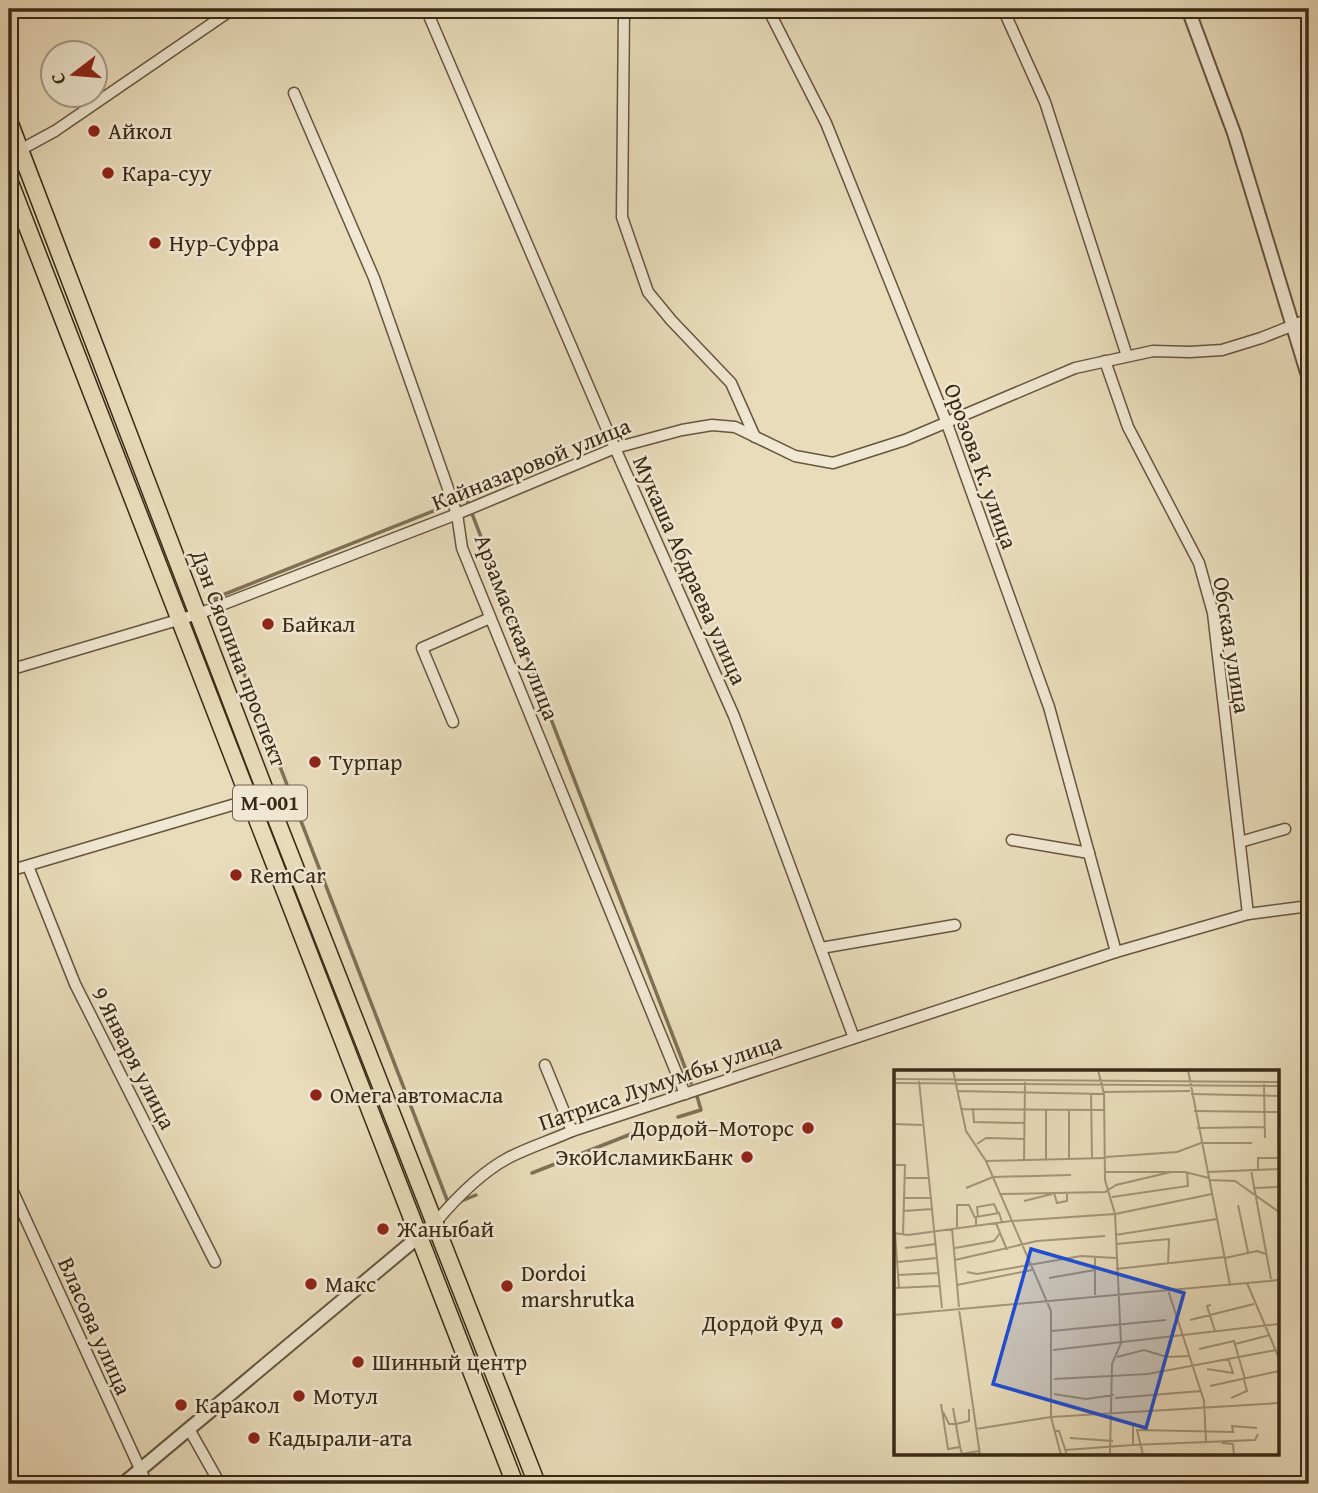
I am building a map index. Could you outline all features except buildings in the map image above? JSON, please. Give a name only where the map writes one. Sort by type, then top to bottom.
[{"type":"main road","name":"Дэн Сяопина проспект","points":[[9,121],[15,154],[198,614],[537,1484]]},
{"type":"main road","name":"Дэн Сяопина проспект","points":[[9,180],[515,1484]]},
{"type":"main road","points":[[303,942],[322,934]]},
{"type":"street","points":[[15,154],[55,131],[233,9]]},
{"type":"street","name":"Мукаша Абдраева улица","points":[[426,9],[734,716],[854,1038]]},
{"type":"street","points":[[624,9],[622,217],[648,292],[731,383],[755,437]]},
{"type":"street","name":"Орозова К. улица","points":[[768,9],[826,123],[946,421],[1049,707],[1116,952]]},
{"type":"street","points":[[1003,9],[1045,102],[1127,356]]},
{"type":"street","points":[[1188,9],[1234,133],[1309,379]]},
{"type":"street","name":"Арзамасская улица","points":[[294,93],[374,278],[457,514],[462,548],[685,1094]]},
{"type":"street","name":"Кайназаровой улица","points":[[9,670],[198,614],[457,514],[615,448],[712,425],[735,427],[795,456],[833,464],[871,453],[1075,368],[1153,351],[1222,349],[1293,327],[1309,319]]},
{"type":"street","name":"Обская улица","points":[[1105,360],[1128,427],[1199,563],[1213,613],[1248,914]]},
{"type":"street","points":[[453,722],[422,648],[490,618]]},
{"type":"street","points":[[9,872],[249,800]]},
{"type":"street","points":[[1240,842],[1285,830]]},
{"type":"street","points":[[1012,840],[1089,853]]},
{"type":"street","name":"9 Января улица","points":[[28,866],[75,984],[215,1262]]},
{"type":"street","name":"Патриса Лумумбы улица","points":[[124,1484],[419,1237],[462,1194],[501,1163],[572,1131],[1116,952],[1248,914],[1309,906]]},
{"type":"street","points":[[821,948],[955,925]]},
{"type":"street","points":[[545,1065],[572,1131]]},
{"type":"street","name":"Власова улица","points":[[9,1182],[147,1484]]},
{"type":"street","points":[[189,1429],[220,1484]]},
{"type":"waterway","points":[[449,1205],[215,598],[466,498],[691,1083]]},
{"type":"waterway","points":[[678,1117],[701,1110],[697,1096]]},
{"type":"waterway","points":[[532,1173],[654,1125]]},
{"type":"waterway","points":[[459,1202],[476,1195]]},
{"type":"place","name":"Айкол","points":[[94,131]]},
{"type":"place","name":"Кара-суу","points":[[108,173]]},
{"type":"place","name":"Нур-Суфра","points":[[155,243]]},
{"type":"place","name":"Байкал","points":[[268,624]]},
{"type":"place","name":"Турпар","points":[[315,762]]},
{"type":"place","name":"RemCar","points":[[236,875]]},
{"type":"place","name":"Омега автомасла","points":[[316,1095]]},
{"type":"place","name":"Дордой–Моторс","points":[[808,1128]]},
{"type":"place","name":"ЭкоИсламикБанк","points":[[747,1157]]},
{"type":"place","name":"Жаныбай","points":[[383,1229]]},
{"type":"place","name":"Макс","points":[[311,1284]]},
{"type":"place","name":"Dordoi marshrutka","points":[[507,1286]]},
{"type":"place","name":"Дордой Фуд","points":[[837,1323]]},
{"type":"place","name":"Шинный центр","points":[[358,1362]]},
{"type":"place","name":"Мотул","points":[[299,1396]]},
{"type":"place","name":"Каракол","points":[[181,1405]]},
{"type":"place","name":"Кадырали-ата","points":[[254,1438]]}]
